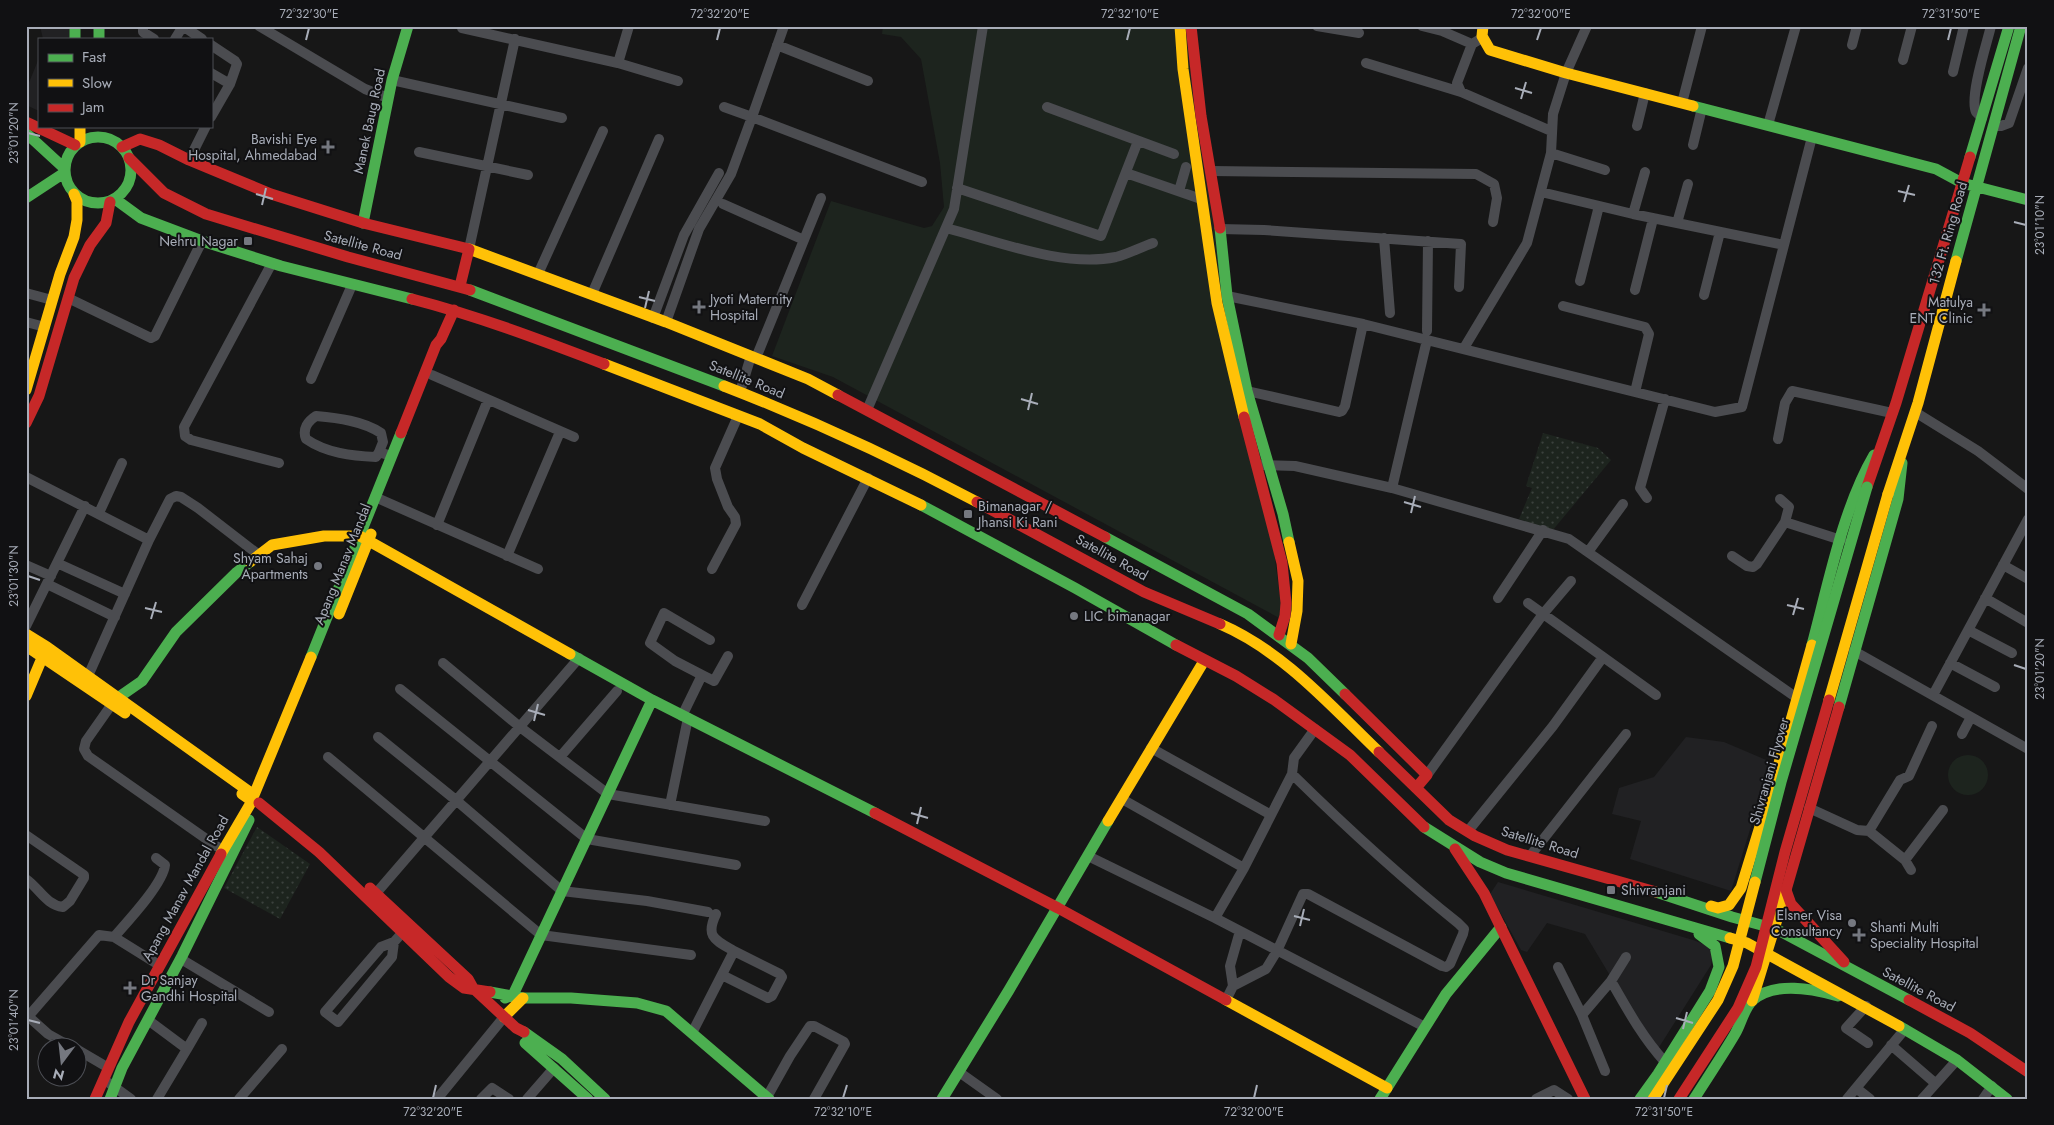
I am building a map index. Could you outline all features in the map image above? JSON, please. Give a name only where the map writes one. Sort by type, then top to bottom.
[{"type":"street","points":[[143,26],[143,32],[152,38]]},
{"type":"street","points":[[176,38],[183,26],[201,38]]},
{"type":"street","points":[[259,26],[348,80],[388,98]]},
{"type":"street","name":"Manek Baug Road","points":[[364,223],[392,80],[408,26]]},
{"type":"street","points":[[618,63],[630,26]]},
{"type":"street","points":[[666,322],[699,229],[732,174],[784,26]]},
{"type":"street","points":[[867,410],[954,210],[983,26]]},
{"type":"street","points":[[1180,26],[1183,69],[1219,313],[1238,396],[1283,514],[1298,581],[1297,611],[1291,644]]},
{"type":"street","points":[[1191,26],[1200,116],[1220,229],[1227,296],[1264,465],[1286,588],[1285,616],[1279,635]]},
{"type":"street","points":[[1317,26],[1359,33]]},
{"type":"street","points":[[1422,26],[1442,31],[1472,44]]},
{"type":"street","points":[[1490,26],[1490,32],[1494,41],[1500,46],[1568,70],[1645,93],[1683,99],[1702,108],[1769,122],[1812,136],[1936,169],[1963,180],[2028,200]]},
{"type":"street","points":[[1464,348],[1527,243],[1551,153],[1552,114],[1587,26]]},
{"type":"street","points":[[1683,99],[1702,26]]},
{"type":"street","points":[[1769,122],[1796,26]]},
{"type":"street","points":[[1852,45],[1857,26]]},
{"type":"street","points":[[1903,60],[1912,26]]},
{"type":"street","points":[[1953,72],[1964,26]]},
{"type":"street","points":[[1982,118],[1976,111],[1974,99],[1991,26]]},
{"type":"street","name":"132 Ft. Ring Road","points":[[1884,438],[2009,26]]},
{"type":"street","name":"132 Ft. Ring Road","points":[[1904,447],[2021,26]]},
{"type":"street","points":[[462,28],[618,63],[678,81]]},
{"type":"street","points":[[1461,92],[1457,83],[1472,44],[1483,32],[1490,50],[1769,122],[1938,163],[1963,180]]},
{"type":"street","points":[[460,286],[515,39]]},
{"type":"street","points":[[212,46],[235,61],[236,64],[230,84],[213,110]]},
{"type":"street","points":[[777,46],[868,80]]},
{"type":"street","points":[[1366,63],[1461,92],[1551,131]]},
{"type":"street","points":[[1994,126],[2009,123],[2028,68]]},
{"type":"street","points":[[212,74],[230,84]]},
{"type":"street","points":[[392,80],[500,106],[562,118]]},
{"type":"street","points":[[1637,126],[1645,93]]},
{"type":"street","points":[[724,107],[922,182]]},
{"type":"street","points":[[1047,107],[1174,154]]},
{"type":"street","points":[[1693,145],[1702,108]]},
{"type":"street","points":[[26,122],[38,127]]},
{"type":"street","points":[[40,128],[78,144]]},
{"type":"street","points":[[78,144],[80,128]]},
{"type":"street","points":[[74,194],[87,202],[102,203],[112,200],[126,188],[130,181],[131,166],[129,158],[117,144],[110,128]]},
{"type":"street","points":[[189,160],[205,128]]},
{"type":"street","points":[[538,274],[603,131]]},
{"type":"street","points":[[26,133],[64,170],[69,188],[77,201],[76,229],[52,300],[26,390]]},
{"type":"street","points":[[1227,296],[1427,335],[1464,348],[1715,412],[1742,407],[1812,136]]},
{"type":"street","points":[[26,198],[64,170],[68,155],[78,144],[96,137],[117,144],[140,139],[272,194],[364,223],[469,249],[666,322],[808,379],[1243,611],[1291,644],[1427,775]]},
{"type":"street","points":[[592,294],[659,139]]},
{"type":"street","points":[[957,188],[1101,236],[1138,141]]},
{"type":"street","points":[[419,152],[528,175]]},
{"type":"street","points":[[1551,153],[1605,170]]},
{"type":"street","name":"Satellite Road","points":[[129,158],[164,193],[206,214],[348,257],[460,286],[768,403],[936,480],[1144,592],[1233,630],[1275,656],[1311,686],[1450,820],[1468,831],[1506,850],[1679,898],[1732,917],[1776,929],[1970,1033],[2028,1072]]},
{"type":"street","points":[[1178,191],[1186,167]]},
{"type":"street","points":[[1211,171],[1476,174],[1494,184],[1497,198],[1493,222]]},
{"type":"street","points":[[1633,214],[1645,172]]},
{"type":"street","points":[[653,318],[684,236],[719,173]]},
{"type":"street","points":[[1126,173],[1201,199]]},
{"type":"street","points":[[1677,223],[1688,184]]},
{"type":"street","points":[[1977,184],[2028,193]]},
{"type":"street","points":[[1541,192],[1633,214],[1784,246]]},
{"type":"street","points":[[740,392],[821,198]]},
{"type":"street","points":[[112,200],[141,218],[202,241],[352,285],[454,310],[515,330],[760,424],[803,448],[868,478],[1075,588],[1204,661],[1251,685],[1350,755],[1421,825],[1454,848],[1506,873],[1747,943],[1862,1004],[1957,1060],[2007,1099]]},
{"type":"street","points":[[26,423],[39,396],[74,278],[90,245],[106,223],[112,200]]},
{"type":"street","points":[[722,204],[804,240]]},
{"type":"street","points":[[1580,281],[1599,206]]},
{"type":"street","points":[[1635,290],[1653,218]]},
{"type":"street","points":[[946,228],[1059,258],[1099,259],[1118,256],[1152,243]]},
{"type":"street","points":[[1220,229],[1461,244],[1459,287]]},
{"type":"street","points":[[1704,295],[1720,232]]},
{"type":"street","points":[[1384,238],[1390,313]]},
{"type":"street","points":[[68,298],[151,338],[155,336],[202,241]]},
{"type":"street","points":[[1392,488],[1427,335],[1428,242]]},
{"type":"street","points":[[272,263],[184,427],[184,432],[185,436],[191,440],[279,462]]},
{"type":"street","points":[[311,379],[352,285]]},
{"type":"street","points":[[26,293],[52,300]]},
{"type":"street","points":[[1562,306],[1645,327],[1649,334],[1635,392]]},
{"type":"street","points":[[454,310],[441,339],[436,345],[391,456],[380,499],[538,569]]},
{"type":"street","points":[[26,322],[45,327]]},
{"type":"street","points":[[1247,391],[1339,412],[1342,411],[1345,406],[1363,324]]},
{"type":"street","name":"Apang Manav Mandal","points":[[112,1093],[122,1068],[182,958],[257,800],[432,375],[443,347],[441,339]]},
{"type":"street","points":[[432,375],[574,438]]},
{"type":"street","points":[[1778,439],[1785,403],[1792,391],[1892,413]]},
{"type":"street","points":[[1647,498],[1640,488],[1665,399]]},
{"type":"street","points":[[437,525],[488,400]]},
{"type":"street","points":[[1915,412],[1978,450],[2028,489]]},
{"type":"street","points":[[316,416],[336,418],[373,427],[381,433],[383,442],[379,452],[376,457],[325,449],[306,439],[304,435],[307,423],[316,416]]},
{"type":"street","points":[[712,569],[736,524],[735,517],[728,507],[717,479],[715,468],[738,416]]},
{"type":"street","points":[[508,556],[560,432]]},
{"type":"street","points":[[1640,1099],[1666,1062],[1710,991],[1719,967],[1840,540],[1861,477],[1884,438]]},
{"type":"street","name":"Shivranjani Flyover","points":[[1653,1099],[1690,1046],[1718,1000],[1732,966],[1781,782],[1867,487],[1884,438]]},
{"type":"street","points":[[1679,1099],[1738,1008],[1756,967],[1785,852],[1888,494],[1904,447]]},
{"type":"street","points":[[1694,1099],[1736,1032],[1752,1001],[1768,954],[1898,499],[1904,447]]},
{"type":"street","points":[[379,452],[391,456]]},
{"type":"street","points":[[99,513],[122,462]]},
{"type":"street","points":[[1264,465],[1295,466],[1392,488],[1569,538],[1796,698]]},
{"type":"street","points":[[26,477],[149,540]]},
{"type":"street","points":[[802,605],[868,478]]},
{"type":"street","points":[[88,676],[149,540],[170,499],[176,496],[181,497],[259,555]]},
{"type":"street","points":[[1732,556],[1747,566],[1753,567],[1757,564],[1785,522],[1789,507],[1780,499]]},
{"type":"street","points":[[1588,552],[1623,504]]},
{"type":"street","points":[[26,626],[85,506]]},
{"type":"street","points":[[1932,695],[2003,565],[2025,531],[2028,519]]},
{"type":"street","points":[[1785,522],[1840,540]]},
{"type":"street","points":[[1498,598],[1543,530]]},
{"type":"street","points":[[222,850],[88,756],[84,749],[86,741],[115,701],[142,681],[176,632],[237,572],[272,545],[324,536],[364,539],[652,700],[1058,908],[1226,998],[1387,1088]]},
{"type":"street","points":[[57,563],[125,594]]},
{"type":"street","points":[[26,565],[115,617]]},
{"type":"street","points":[[2003,565],[2028,579]]},
{"type":"street","points":[[1416,788],[1543,614],[1571,581]]},
{"type":"street","points":[[1985,598],[2028,623]]},
{"type":"street","points":[[1528,604],[1656,695]]},
{"type":"street","points":[[1233,630],[1243,611]]},
{"type":"street","points":[[710,640],[664,613],[650,643],[674,661],[714,681],[728,656]]},
{"type":"street","points":[[1968,630],[2012,653]]},
{"type":"street","points":[[26,634],[45,652],[257,800],[374,897],[468,979],[473,988],[516,1028],[524,1030],[558,1064],[588,1099]]},
{"type":"street","points":[[26,646],[45,652],[88,676],[115,701]]},
{"type":"street","points":[[1854,651],[2028,749]]},
{"type":"street","points":[[26,696],[45,652]]},
{"type":"street","points":[[1468,831],[1553,726],[1603,657]]},
{"type":"street","points":[[374,897],[579,658]]},
{"type":"street","points":[[942,1099],[1058,908],[1204,661]]},
{"type":"street","points":[[443,663],[520,727],[608,794],[765,821]]},
{"type":"street","points":[[1950,663],[1995,687]]},
{"type":"street","points":[[670,805],[685,717],[702,675]]},
{"type":"street","points":[[400,689],[586,839],[736,865]]},
{"type":"street","points":[[560,757],[617,691]]},
{"type":"street","points":[[437,1099],[504,1017],[518,996],[541,935],[652,700]]},
{"type":"street","points":[[1962,734],[1971,717]]},
{"type":"street","points":[[1869,831],[1900,780],[1909,776],[1932,726]]},
{"type":"street","points":[[1215,918],[1244,868],[1292,774],[1294,758],[1315,729]]},
{"type":"street","points":[[1530,856],[1626,734]]},
{"type":"street","points":[[378,737],[562,890],[647,901],[712,913],[710,931],[717,941],[780,974],[782,977],[772,996],[768,998],[722,975]]},
{"type":"street","points":[[1151,748],[1271,815]]},
{"type":"street","points":[[328,757],[541,935],[691,955]]},
{"type":"street","points":[[1226,998],[1233,986],[1266,969],[1277,951],[1303,894],[1308,894],[1446,967],[1450,964],[1464,929],[1376,854],[1292,774]]},
{"type":"street","points":[[1122,799],[1244,868]]},
{"type":"street","name":"Apang Manav Mandal Road","points":[[95,1099],[105,1072],[222,850],[257,800]]},
{"type":"street","points":[[1809,808],[1857,830],[1869,831],[1905,860],[1911,870]]},
{"type":"street","points":[[1905,860],[1943,810]]},
{"type":"street","points":[[26,835],[84,875],[70,901],[63,907],[58,906],[40,894],[33,884],[26,879]]},
{"type":"street","points":[[1454,848],[1484,893],[1585,1099]]},
{"type":"street","points":[[1088,856],[1215,918],[1425,1027]]},
{"type":"street","points":[[114,937],[152,891],[164,870],[165,865],[156,858]]},
{"type":"street","points":[[1484,893],[1489,877],[1495,873],[1506,873]]},
{"type":"street","points":[[1679,898],[1718,908],[1729,905],[1741,888]]},
{"type":"street","points":[[1786,890],[1791,904],[1852,971]]},
{"type":"street","points":[[374,897],[403,932],[449,977],[464,988],[518,996],[637,1003],[666,1011],[768,1098],[790,1056],[810,1026],[814,1026],[845,1044],[814,1099]]},
{"type":"street","points":[[1671,921],[1703,935],[1715,946],[1719,967]]},
{"type":"street","points":[[1380,1099],[1446,994],[1501,927]]},
{"type":"street","points":[[394,942],[392,957],[338,1022],[325,1012],[381,947],[394,942],[403,932]]},
{"type":"street","points":[[1233,986],[1230,966],[1240,932]]},
{"type":"street","points":[[55,1038],[28,1018],[99,935],[114,937],[160,965]]},
{"type":"street","points":[[169,949],[269,1012]]},
{"type":"street","points":[[692,1033],[734,951]]},
{"type":"street","points":[[1582,1015],[1611,981],[1626,957]]},
{"type":"street","points":[[1558,968],[1582,1015],[1606,1071]]},
{"type":"street","points":[[1611,981],[1634,1021],[1654,1050],[1666,1062]]},
{"type":"street","points":[[1752,1001],[1764,994],[1779,990],[1809,990],[1862,1004]]},
{"type":"street","points":[[490,1004],[518,996]]},
{"type":"street","points":[[1862,1004],[1846,1028],[1868,1043]]},
{"type":"street","points":[[148,1020],[187,1049]]},
{"type":"street","points":[[157,1099],[202,1023]]},
{"type":"street","points":[[1846,1099],[1905,1029]]},
{"type":"street","points":[[1891,1045],[1935,1083]]},
{"type":"street","points":[[239,1099],[282,1049]]},
{"type":"street","points":[[88,1058],[105,1072],[112,1093],[131,1099]]},
{"type":"street","points":[[1922,1099],[1957,1060]]},
{"type":"street","points":[[527,1099],[558,1064]]},
{"type":"street","points":[[558,1064],[605,1099]]},
{"type":"street","points":[[959,1072],[998,1099]]},
{"type":"street","points":[[1983,1099],[1992,1086]]},
{"type":"street","points":[[481,1099],[492,1088],[509,1099]]},
{"type":"street","points":[[1856,1088],[1870,1099]]},
{"type":"street","points":[[1536,1099],[1554,1090],[1568,1099]]},
{"type":"shaded area","points":[[40,26],[71,26],[71,38],[43,38]]},
{"type":"shaded area","points":[[883,26],[1187,26],[1263,468],[1283,620],[833,377],[772,356],[831,201],[924,228],[932,226],[944,207],[940,163],[921,59],[901,37],[882,34]]},
{"type":"shaded area","points":[[38,60],[38,111],[26,105],[26,90]]},
{"type":"shaded area","points":[[1543,433],[1598,448],[1611,460],[1552,531],[1519,519],[1532,488],[1526,486]]},
{"type":"shaded area","points":[[1686,737],[1724,742],[1771,762],[1731,891],[1630,859],[1641,821],[1612,814],[1619,788],[1654,777]]},
{"type":"shaded area","points":[[1972,755],[1979,758],[1985,764],[1988,775],[1987,783],[1979,792],[1972,795],[1964,795],[1957,792],[1949,783],[1948,771],[1951,764],[1960,756]]},
{"type":"shaded area","points":[[257,827],[310,864],[280,919],[224,888]]},
{"type":"shaded area","points":[[1498,882],[1709,946],[1713,955],[1711,965],[1656,1052],[1585,934],[1547,923],[1527,952],[1521,950],[1490,894]]},
{"type":"traffic: fast","points":[[75,26],[75,38]]},
{"type":"traffic: fast","points":[[99,26],[99,38]]},
{"type":"traffic: fast","points":[[363,223],[392,80],[408,26]]},
{"type":"traffic: fast","points":[[1970,157],[2009,26]]},
{"type":"traffic: fast","points":[[1956,261],[2021,26]]},
{"type":"traffic: fast","points":[[1693,106],[1936,169],[1962,183],[2028,200]]},
{"type":"traffic: fast","points":[[26,133],[64,168]]},
{"type":"traffic: fast","points":[[104,137],[122,146],[129,157],[131,170],[129,183],[122,194],[111,201],[92,203],[74,194],[67,183],[65,164],[74,146],[85,139],[104,137]]},
{"type":"traffic: fast","points":[[26,198],[64,173]]},
{"type":"traffic: fast","points":[[115,199],[141,218],[202,241],[281,266],[412,299]]},
{"type":"traffic: fast","points":[[1220,228],[1227,296],[1247,391],[1283,514],[1289,542]]},
{"type":"traffic: fast","points":[[470,290],[724,386]]},
{"type":"traffic: fast","points":[[311,657],[401,433]]},
{"type":"traffic: fast","points":[[1812,645],[1837,547],[1853,499],[1874,455]]},
{"type":"traffic: fast","points":[[1839,707],[1898,499],[1902,463]]},
{"type":"traffic: fast","points":[[1755,882],[1781,782],[1867,487]]},
{"type":"traffic: fast","points":[[921,505],[1176,645]]},
{"type":"traffic: fast","points":[[1105,537],[1248,614],[1308,658],[1345,694]]},
{"type":"traffic: fast","points":[[119,697],[142,681],[176,632],[237,572],[250,562]]},
{"type":"traffic: fast","points":[[570,654],[652,700],[875,813]]},
{"type":"traffic: fast","points":[[505,998],[513,995],[652,700]]},
{"type":"traffic: fast","points":[[110,1099],[122,1068],[182,956],[249,820]]},
{"type":"traffic: fast","points":[[942,1099],[1009,990],[1108,821]]},
{"type":"traffic: fast","points":[[1424,827],[1480,862],[1506,873],[1730,938]]},
{"type":"traffic: fast","points":[[1656,892],[1776,929],[1909,1000]]},
{"type":"traffic: fast","points":[[1380,1099],[1446,994],[1501,927]]},
{"type":"traffic: fast","points":[[1640,1099],[1658,1074],[1710,991],[1719,967],[1715,946],[1699,934]]},
{"type":"traffic: fast","points":[[1694,1099],[1735,1034],[1747,1007],[1753,1000],[1772,990],[1794,988],[1838,996]]},
{"type":"traffic: fast","points":[[490,992],[523,998],[571,998],[637,1003],[666,1011],[769,1099]]},
{"type":"traffic: fast","points":[[1899,1026],[1957,1060],[2007,1099]]},
{"type":"traffic: fast","points":[[524,1032],[562,1059],[605,1099]]},
{"type":"traffic: fast","points":[[525,1043],[588,1099]]},
{"type":"traffic: slow","points":[[1180,26],[1183,69],[1217,303],[1244,417]]},
{"type":"traffic: slow","points":[[1483,26],[1482,36],[1490,50],[1566,73],[1693,106]]},
{"type":"traffic: slow","points":[[80,128],[80,142]]},
{"type":"traffic: slow","points":[[26,390],[60,274],[74,237],[77,220],[77,201],[74,194]]},
{"type":"traffic: slow","points":[[469,249],[666,322],[808,379],[838,395]]},
{"type":"traffic: slow","points":[[1888,494],[1918,403],[1956,261]]},
{"type":"traffic: slow","points":[[604,364],[760,424],[803,448],[921,505]]},
{"type":"traffic: slow","points":[[724,386],[852,440],[977,502]]},
{"type":"traffic: slow","points":[[1829,700],[1888,494]]},
{"type":"traffic: slow","points":[[339,614],[371,534]]},
{"type":"traffic: slow","points":[[250,562],[272,545],[324,536],[360,536],[570,654]]},
{"type":"traffic: slow","points":[[1289,542],[1298,581],[1297,611],[1291,644]]},
{"type":"traffic: slow","points":[[1220,624],[1243,635],[1265,649],[1305,680],[1379,752]]},
{"type":"traffic: slow","points":[[26,634],[254,795],[311,657]]},
{"type":"traffic: slow","points":[[1711,906],[1718,908],[1729,905],[1741,888],[1774,781],[1812,645]]},
{"type":"traffic: slow","points":[[26,646],[125,713]]},
{"type":"traffic: slow","points":[[26,696],[45,651]]},
{"type":"traffic: slow","points":[[1108,821],[1204,661]]},
{"type":"traffic: slow","points":[[221,854],[252,801],[242,794]]},
{"type":"traffic: slow","points":[[1653,1099],[1718,1000],[1733,966],[1755,882]]},
{"type":"traffic: slow","points":[[1752,1001],[1786,890]]},
{"type":"traffic: slow","points":[[1730,938],[1747,943],[1899,1026]]},
{"type":"traffic: slow","points":[[504,1017],[523,998]]},
{"type":"traffic: slow","points":[[1226,1000],[1387,1088]]},
{"type":"traffic: jam","points":[[1191,26],[1201,116],[1220,228]]},
{"type":"traffic: jam","points":[[26,122],[38,128]]},
{"type":"traffic: jam","points":[[39,128],[75,145]]},
{"type":"traffic: jam","points":[[122,147],[140,139],[159,145],[189,160],[271,194],[363,223],[469,249],[460,286]]},
{"type":"traffic: jam","points":[[1867,487],[1896,403],[1970,157]]},
{"type":"traffic: jam","points":[[129,158],[164,193],[206,214],[348,257],[470,290]]},
{"type":"traffic: jam","points":[[26,423],[39,396],[74,278],[90,245],[106,223],[110,202]]},
{"type":"traffic: jam","points":[[412,299],[533,337],[604,364]]},
{"type":"traffic: jam","points":[[401,433],[436,345],[441,339],[454,310]]},
{"type":"traffic: jam","points":[[838,395],[1105,537]]},
{"type":"traffic: jam","points":[[1244,417],[1282,563],[1286,603],[1285,616],[1279,635]]},
{"type":"traffic: jam","points":[[977,502],[1144,592],[1220,624]]},
{"type":"traffic: jam","points":[[1176,645],[1236,676],[1273,699],[1350,755],[1424,827]]},
{"type":"traffic: jam","points":[[1345,694],[1427,775],[1416,788]]},
{"type":"traffic: jam","points":[[1679,1099],[1738,1008],[1756,967],[1785,852],[1829,700]]},
{"type":"traffic: jam","points":[[1839,707],[1786,890],[1791,904],[1844,962]]},
{"type":"traffic: jam","points":[[1379,752],[1449,820],[1475,836],[1507,850],[1656,892]]},
{"type":"traffic: jam","points":[[259,803],[319,852],[449,977],[464,988],[490,992]]},
{"type":"traffic: jam","points":[[875,813],[1058,908],[1226,1000]]},
{"type":"traffic: jam","points":[[1455,849],[1484,893],[1585,1099]]},
{"type":"traffic: jam","points":[[95,1099],[129,1022],[221,854]]},
{"type":"traffic: jam","points":[[370,888],[468,979],[473,988],[516,1028],[524,1032]]},
{"type":"traffic: jam","points":[[1909,1000],[1970,1033],[2028,1072]]},
{"type":"place","name":"Bavishi Eye Hospital, Ahmedabad","points":[[328,147]]},
{"type":"place","name":"Nehru Nagar","points":[[248,241]]},
{"type":"place","name":"Jyoti Maternity Hospital","points":[[699,307]]},
{"type":"place","name":"Matulya ENT Clinic","points":[[1984,310]]},
{"type":"place","name":"Bimanagar / Jhansi Ki Rani","points":[[968,514]]},
{"type":"place","name":"Shyam Sahaj Apartments","points":[[318,566]]},
{"type":"place","name":"LIC bimanagar","points":[[1074,616]]},
{"type":"place","name":"Shivranjani","points":[[1611,890]]},
{"type":"place","name":"Elsner Visa Consultancy","points":[[1852,923]]},
{"type":"place","name":"Shanti Multi Speciality Hospital","points":[[1859,935]]},
{"type":"place","name":"Dr Sanjay Gandhi Hospital","points":[[130,988]]}]
